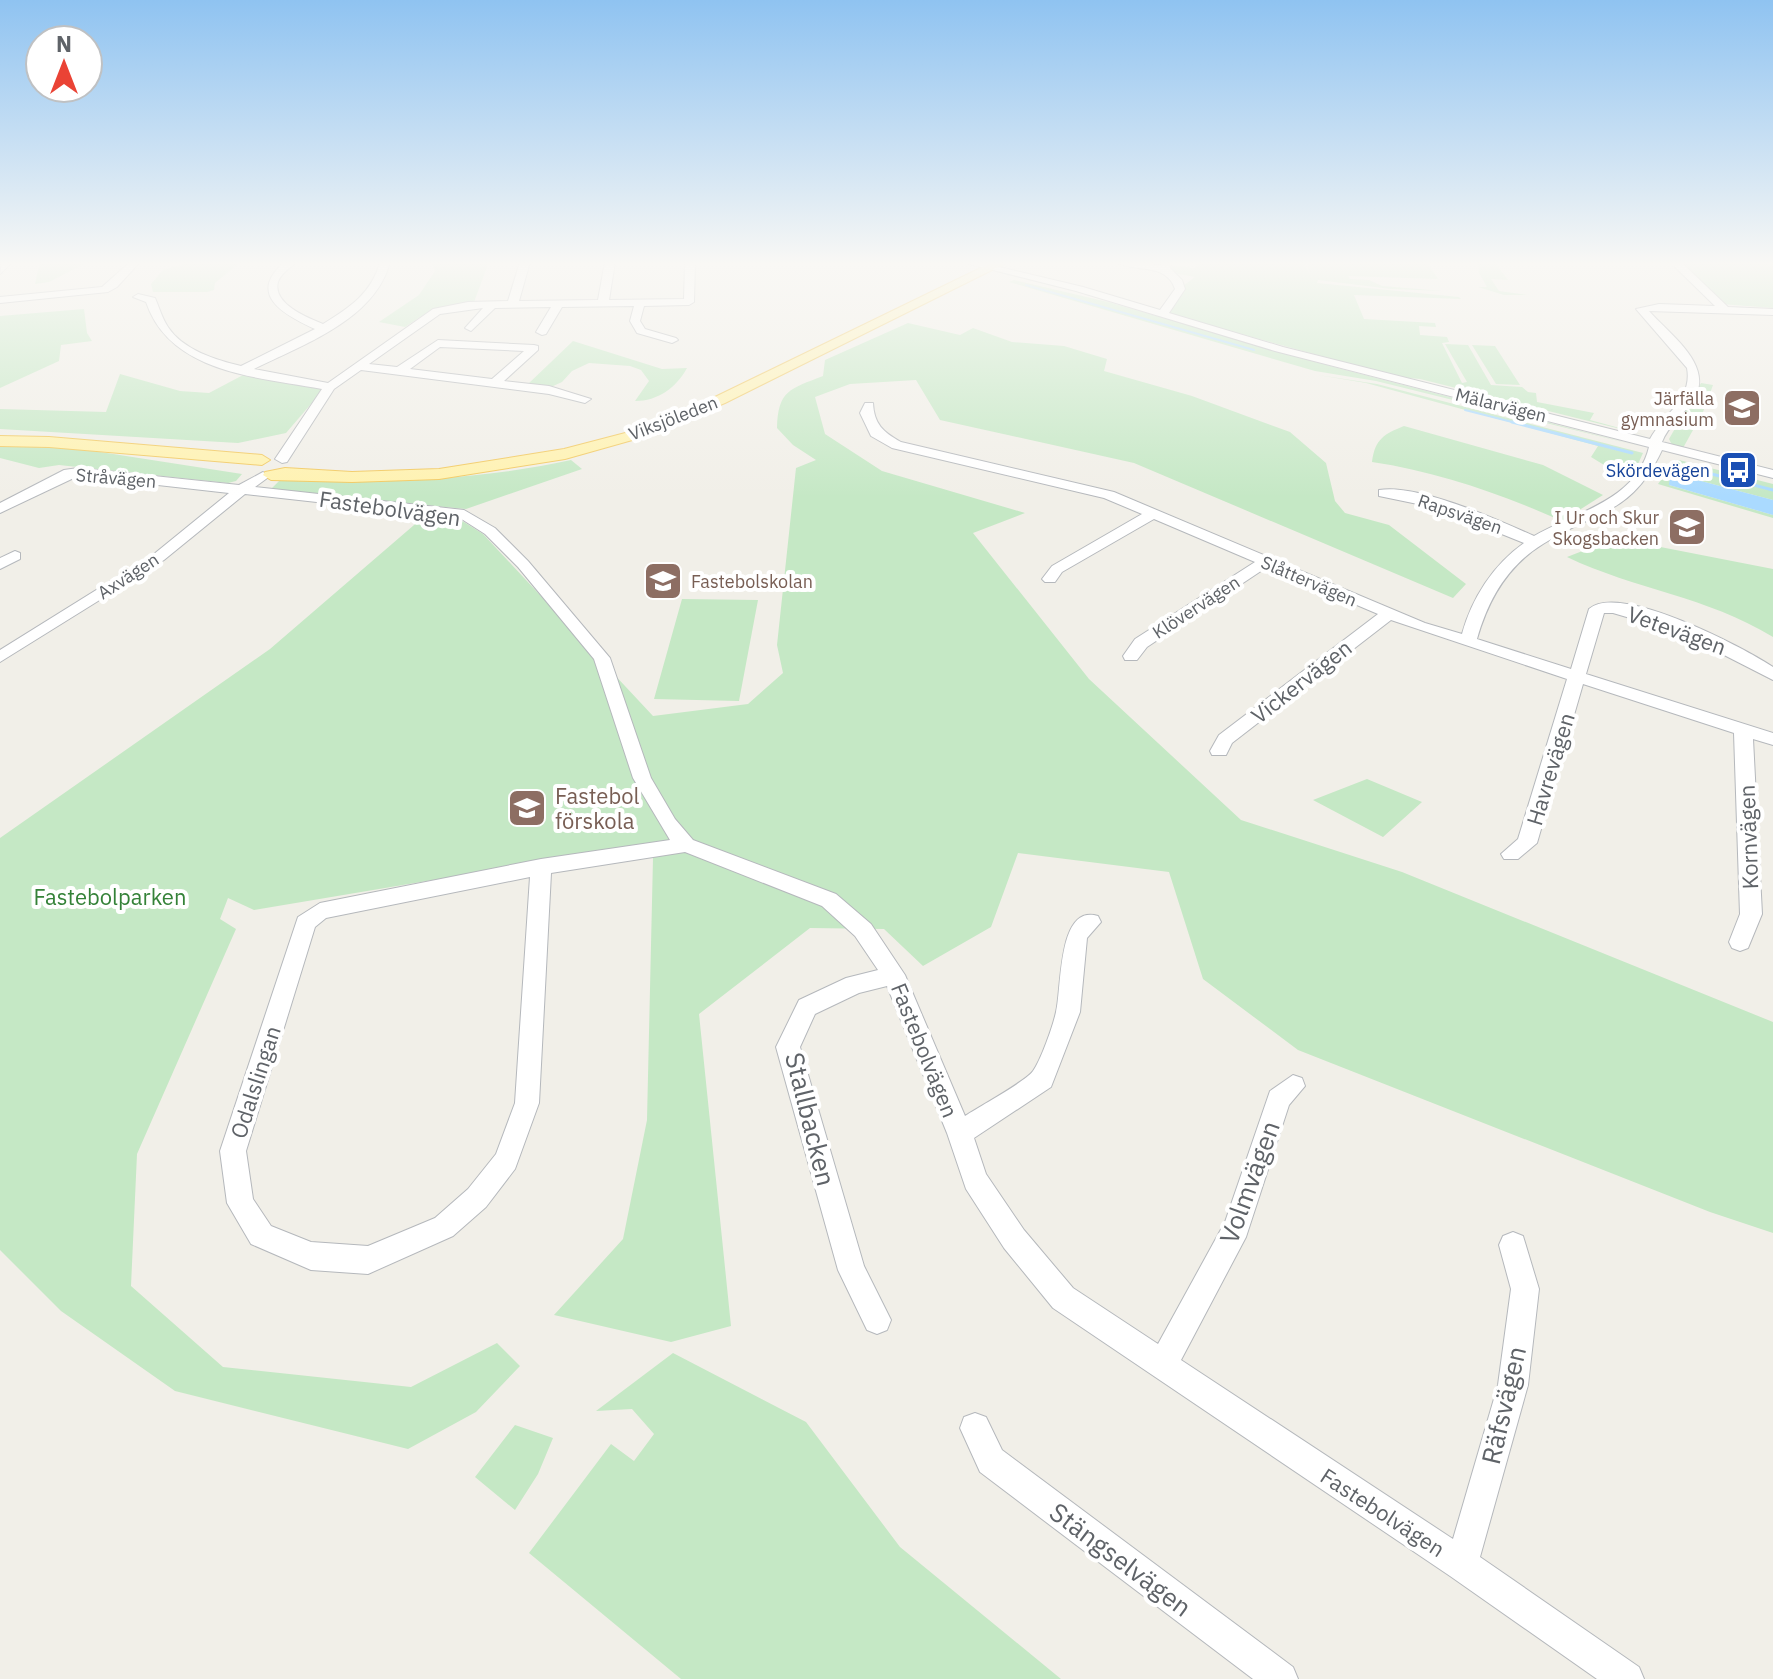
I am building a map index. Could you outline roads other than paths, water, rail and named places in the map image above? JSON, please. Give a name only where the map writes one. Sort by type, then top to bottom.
[{"type":"main road","name":"Viksjöleden","points":[[0,441],[87,445],[234,468],[404,477],[565,454],[638,434],[720,400],[843,340]]},
{"type":"street","points":[[174,340],[204,358],[330,387]]},
{"type":"street","points":[[245,369],[299,340]]},
{"type":"street","name":"Axvägen","points":[[0,657],[159,557],[264,470],[330,387],[395,340]]},
{"type":"street","name":"Mälarvägen","points":[[1252,340],[1773,474]]},
{"type":"street","points":[[1468,641],[1477,613],[1504,567],[1534,542],[1609,506],[1644,471],[1661,431],[1678,413],[1697,377],[1686,357],[1670,340]]},
{"type":"street","points":[[400,371],[438,343],[534,348],[495,383]]},
{"type":"street","points":[[358,366],[549,390],[585,399]]},
{"type":"street","name":"Slåttervägen","points":[[869,406],[866,413],[872,428],[897,445],[1093,490],[1155,513],[1387,615],[1773,739]]},
{"type":"street","name":"Stråvägen","points":[[0,509],[69,473],[264,470]]},
{"type":"street","name":"Fastebolvägen","points":[[264,470],[464,514],[490,531],[523,564],[602,658],[642,778],[668,824],[686,845],[829,900],[863,930],[894,975],[960,1133],[975,1180],[1014,1239],[1063,1298],[1462,1564],[1608,1673]]},
{"type":"street","name":"Rapsvägen","points":[[1384,493],[1442,505],[1534,542]]},
{"type":"street","points":[[1050,579],[1057,569],[1155,513]]},
{"type":"street","points":[[0,564],[15,556]]},
{"type":"street","name":"Klövervägen","points":[[1131,656],[1141,643],[1265,562]]},
{"type":"street","name":"Vetevägen","points":[[1578,677],[1579,663],[1597,609],[1604,606],[1702,635],[1773,675]]},
{"type":"street","name":"Vickervägen","points":[[1219,751],[1225,739],[1387,615]]},
{"type":"street","name":"Havrevägen","points":[[1511,854],[1527,843],[1578,677]]},
{"type":"street","name":"Kornvägen","points":[[1740,942],[1751,914],[1743,730]]},
{"type":"street","name":"Odalslingan","points":[[541,867],[527,1103],[506,1161],[477,1198],[444,1227],[368,1260],[311,1256],[261,1235],[240,1203],[233,1151],[306,923],[320,911],[541,867],[686,845]]},
{"type":"street","points":[[960,1133],[1042,1079],[1068,1012],[1077,935],[1090,922]]},
{"type":"street","name":"Stallbacken","points":[[877,1320],[852,1270],[788,1047],[807,1007],[854,985],[894,975]]},
{"type":"street","name":"Volmvägen","points":[[1162,1366],[1237,1228],[1279,1099],[1293,1086]]},
{"type":"street","name":"Räfsvägen","points":[[1462,1564],[1513,1385],[1525,1289],[1513,1245]]},
{"type":"street","name":"Stängselvägen","points":[[975,1428],[991,1461],[1281,1679]]},
{"type":"water","points":[[1678,475],[1773,500],[1773,515],[1669,485],[1670,476]]},
{"type":"waterway","points":[[1220,340],[1254,350]]},
{"type":"waterway","points":[[1465,410],[1520,424]]},
{"type":"waterway","points":[[1512,422],[1632,453]]},
{"type":"waterway","points":[[1685,467],[1773,490]]},
{"type":"place","name":"Järfälla gymnasium","points":[[1742,408]]},
{"type":"place","name":"Skördevägen","points":[[1738,470]]},
{"type":"place","name":"I Ur och Skur Skogsbacken","points":[[1687,527]]},
{"type":"place","name":"Fastebolskolan","points":[[663,581]]},
{"type":"place","name":"Fastebol förskola","points":[[527,808]]},
{"type":"park label","name":"Fastebolparken","points":[[110,896]]}]
